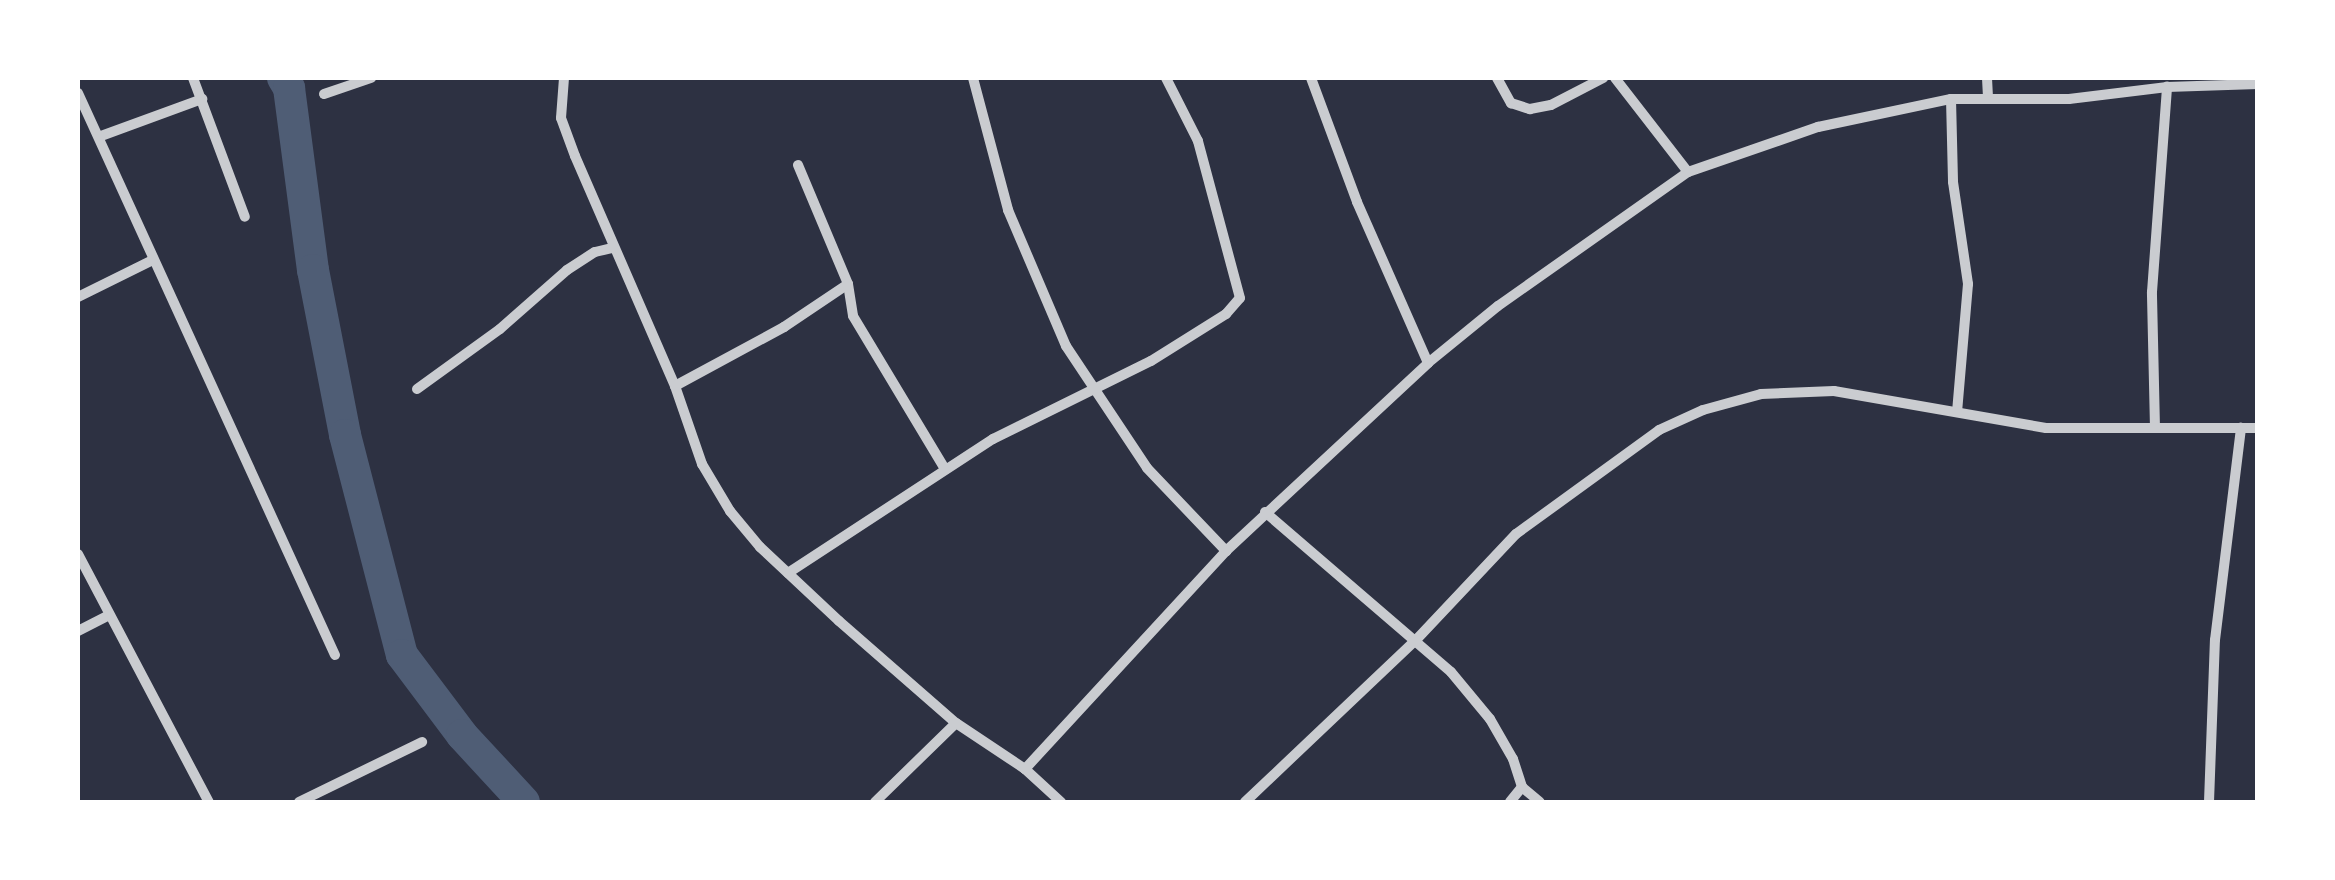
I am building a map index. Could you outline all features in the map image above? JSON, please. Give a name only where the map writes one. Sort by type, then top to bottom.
[{"type":"street","points":[[193,78],[245,217]]},
{"type":"street","points":[[324,94],[371,78]]},
{"type":"street","points":[[564,78],[561,118],[674,386],[702,464],[730,512],[788,573],[956,723],[1026,770],[1061,802]]},
{"type":"street","points":[[973,78],[1008,210],[1047,309],[1147,468],[1226,550]]},
{"type":"street","points":[[788,573],[945,469],[1095,386],[1151,361],[1226,314],[1240,298],[1198,141],[1166,78]]},
{"type":"street","points":[[1311,78],[1357,202],[1428,362]]},
{"type":"street","points":[[1497,78],[1510,103],[1530,108],[1551,105],[1603,78]]},
{"type":"street","points":[[1615,78],[1688,172]]},
{"type":"street","points":[[1987,78],[1988,97]]},
{"type":"street","points":[[1026,770],[1226,550],[1428,362],[1498,306],[1688,172],[1818,127],[1952,99],[2069,98],[2167,87],[2258,84]]},
{"type":"street","points":[[2155,428],[2152,292],[2167,87]]},
{"type":"street","points":[[78,92],[336,655]]},
{"type":"street","points":[[100,136],[202,99]]},
{"type":"street","points":[[1952,99],[1953,182],[1965,236],[1968,284],[1958,412]]},
{"type":"street","points":[[798,165],[848,284],[853,316],[945,469]]},
{"type":"street","points":[[417,389],[500,328],[568,270],[595,252],[613,248]]},
{"type":"street","points":[[78,297],[153,260]]},
{"type":"street","points":[[674,386],[784,326],[848,284]]},
{"type":"street","points":[[1245,802],[1416,640],[1516,534],[1658,430],[1703,410],[1761,394],[1834,391],[2046,428],[2258,428]]},
{"type":"street","points":[[2209,802],[2215,640],[2241,428]]},
{"type":"street","points":[[1265,512],[1416,640],[1490,720],[1513,759],[1522,787],[1540,802]]},
{"type":"street","points":[[78,554],[209,802]]},
{"type":"street","points":[[78,631],[108,616]]},
{"type":"street","points":[[875,802],[956,723]]},
{"type":"street","points":[[299,802],[422,742]]},
{"type":"street","points":[[1510,802],[1522,787]]},
{"type":"waterway","points":[[283,78],[289,88],[313,270],[345,435],[402,655],[462,735],[524,802]]}]
